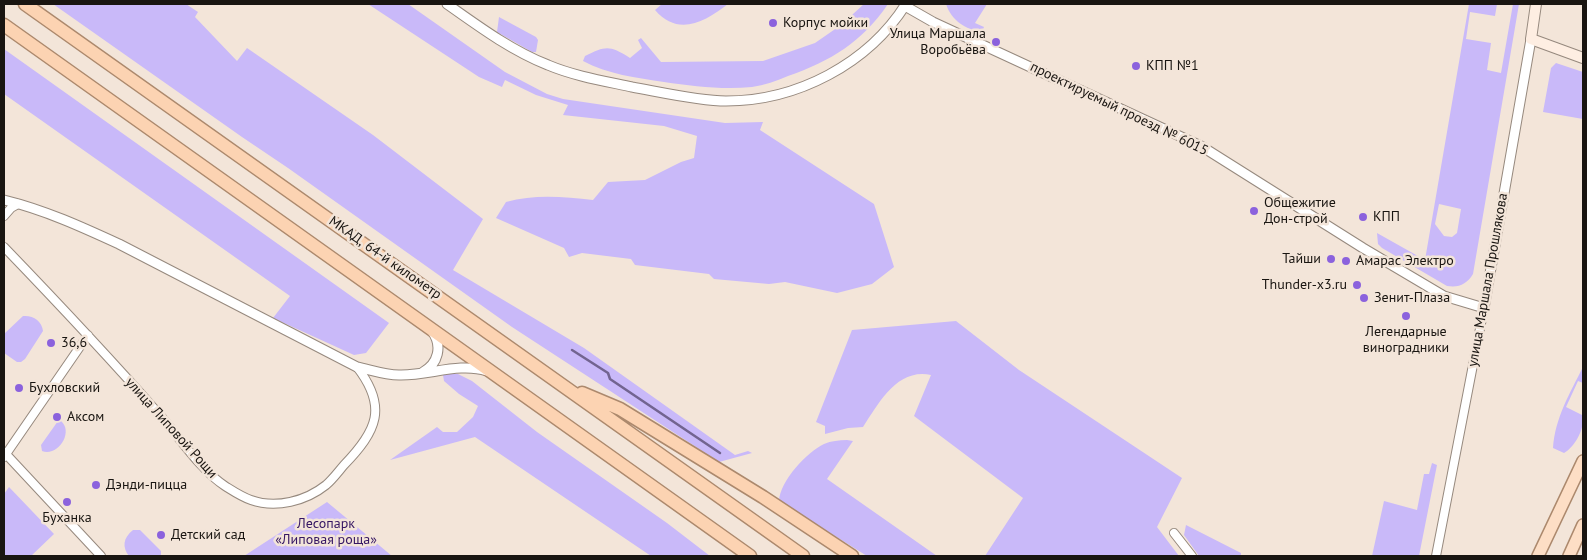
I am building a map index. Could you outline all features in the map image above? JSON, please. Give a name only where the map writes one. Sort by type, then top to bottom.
[{"type":"highway","name":"МКАД, 64-й километр","points":[[25,4],[803,556]]},
{"type":"highway","points":[[4,25],[750,556]]},
{"type":"highway","points":[[559,383],[620,409],[762,497],[852,556]]},
{"type":"highway","points":[[694,516],[734,556]]},
{"type":"main road","name":"улица Маршала Прошлякова","points":[[1530,39],[1536,4]]},
{"type":"main road","points":[[1530,39],[1583,58]]},
{"type":"main road","points":[[1538,556],[1583,461]]},
{"type":"main road","points":[[1569,556],[1583,525]]},
{"type":"street","points":[[447,4],[517,50],[547,65],[567,72],[636,87],[724,101],[751,99],[782,92],[818,81],[830,75],[867,48],[905,5]]},
{"type":"street","name":"проектируемый проезд № 6015","points":[[905,5],[933,22],[1201,146],[1362,248],[1444,296],[1484,308]]},
{"type":"street","name":"улица Маршала Прошлякова","points":[[1436,556],[1484,308],[1530,39]]},
{"type":"street","points":[[4,200],[53,215],[119,244],[358,367],[399,375],[468,368],[481,369],[495,374]]},
{"type":"street","points":[[4,216],[11,208],[18,204]]},
{"type":"street","name":"улица Липовой Рощи","points":[[4,246],[88,335],[208,472],[223,484],[252,501],[272,504],[291,502],[309,495],[326,485],[356,454],[371,432],[376,414],[374,397],[370,386],[358,367]]},
{"type":"street","points":[[422,373],[435,363],[438,354],[437,339],[428,327]]},
{"type":"street","points":[[88,335],[4,454],[101,556]]},
{"type":"street","points":[[370,386],[372,379],[380,372]]},
{"type":"street","points":[[1174,532],[1192,556]]},
{"type":"green space","points":[[53,4],[186,4],[198,12],[195,17],[237,61],[247,48],[373,135],[483,219],[453,270],[584,348],[735,455],[748,451],[752,453],[719,462],[512,327]]},
{"type":"green space","points":[[368,4],[408,4],[505,72],[547,94],[563,99],[725,123],[763,122],[760,130],[874,204],[894,267],[872,284],[837,293],[785,282],[769,284],[714,279],[709,274],[635,265],[631,259],[582,253],[569,257],[564,248],[496,218],[506,202],[539,197],[593,200],[608,182],[645,180],[681,162],[694,158],[697,136],[664,126],[563,115],[568,105],[536,95],[505,80],[502,87],[479,77]]},
{"type":"green space","points":[[662,4],[728,4],[701,21],[682,25],[664,18],[655,10]]},
{"type":"green space","points":[[864,4],[888,4],[856,40],[832,57],[804,70],[757,86],[719,88],[664,82],[612,72],[583,61],[585,56],[608,48],[630,58],[642,48],[638,40],[641,38],[661,62],[763,61],[815,43],[841,25]]},
{"type":"green space","points":[[946,4],[987,4],[975,23],[984,27],[981,34],[955,20]]},
{"type":"green space","points":[[1469,4],[1497,4],[1495,16],[1470,12],[1466,39],[1491,43],[1487,70],[1501,73],[1513,4],[1519,4],[1473,274],[1462,284],[1447,286],[1382,248],[1378,244],[1377,233],[1425,260]],"holes":[[[1439,204],[1461,209],[1457,233],[1452,237],[1444,236],[1435,224]]]},
{"type":"green space","points":[[499,17],[536,37],[538,40],[536,52],[532,52],[497,32]]},
{"type":"green space","points":[[4,49],[389,323],[366,353],[354,355],[273,318],[290,296],[4,94]]},
{"type":"green space","points":[[1556,63],[1583,72],[1583,119],[1543,112],[1551,68]]},
{"type":"green space","points":[[23,316],[36,319],[41,324],[43,331],[25,359],[17,362],[4,353],[4,334]]},
{"type":"green space","points":[[956,321],[1019,370],[1182,478],[1157,527],[1179,556],[985,556],[1023,498],[914,416],[931,375],[919,374],[899,382],[890,389],[863,427],[848,428],[825,434],[825,426],[816,422],[852,330]]},
{"type":"green space","points":[[1583,367],[1583,383],[1578,381],[1566,407],[1582,415],[1581,431],[1576,442],[1564,453],[1553,448],[1554,437],[1564,406]]},
{"type":"green space","points":[[446,373],[458,374],[472,381],[537,432],[667,523],[710,556],[651,556],[475,437],[390,460],[437,427],[443,432],[457,432],[473,417],[478,406],[459,394],[444,381],[443,375]]},
{"type":"green space","points":[[58,421],[61,421],[65,426],[65,437],[54,450],[42,451],[41,445]]},
{"type":"green space","points":[[853,441],[827,479],[937,556],[867,556],[779,501],[789,476],[810,453],[827,443]]},
{"type":"green space","points":[[1432,463],[1437,465],[1419,556],[1372,556],[1384,501],[1417,510],[1424,474],[1429,474]]},
{"type":"green space","points":[[9,487],[54,534],[31,556],[4,556],[4,494]]},
{"type":"green space","name":"Лесопарк «Липовая роща»","points":[[327,502],[392,556],[244,556]]},
{"type":"green space","points":[[1186,525],[1241,553],[1241,556],[1199,556],[1184,535]]},
{"type":"green space","points":[[133,530],[140,530],[161,551],[161,556],[129,556],[125,549],[125,539]]},
{"type":"waterway","points":[[572,350],[608,373],[610,379],[720,453]]},
{"type":"place","name":"Корпус мойки","points":[[773,23]]},
{"type":"place","name":"Улица Маршала Воробьёва","points":[[996,42]]},
{"type":"place","name":"КПП №1","points":[[1136,66]]},
{"type":"place","name":"Общежитие Дон-строй","points":[[1254,211]]},
{"type":"place","name":"КПП","points":[[1363,217]]},
{"type":"place","name":"Тайши","points":[[1331,259]]},
{"type":"place","name":"Амарас Электро","points":[[1346,261]]},
{"type":"place","name":"Thunder-x3.ru","points":[[1357,285]]},
{"type":"place","name":"Зенит-Плаза","points":[[1364,298]]},
{"type":"place","name":"Легендарные виноградники","points":[[1406,316]]},
{"type":"place","name":"36,6","points":[[51,343]]},
{"type":"place","name":"Бухловский","points":[[19,388]]},
{"type":"place","name":"Аксом","points":[[57,417]]},
{"type":"place","name":"Дэнди-пицца","points":[[96,485]]},
{"type":"place","name":"Буханка","points":[[67,502]]},
{"type":"place","name":"Детский сад","points":[[161,535]]}]
